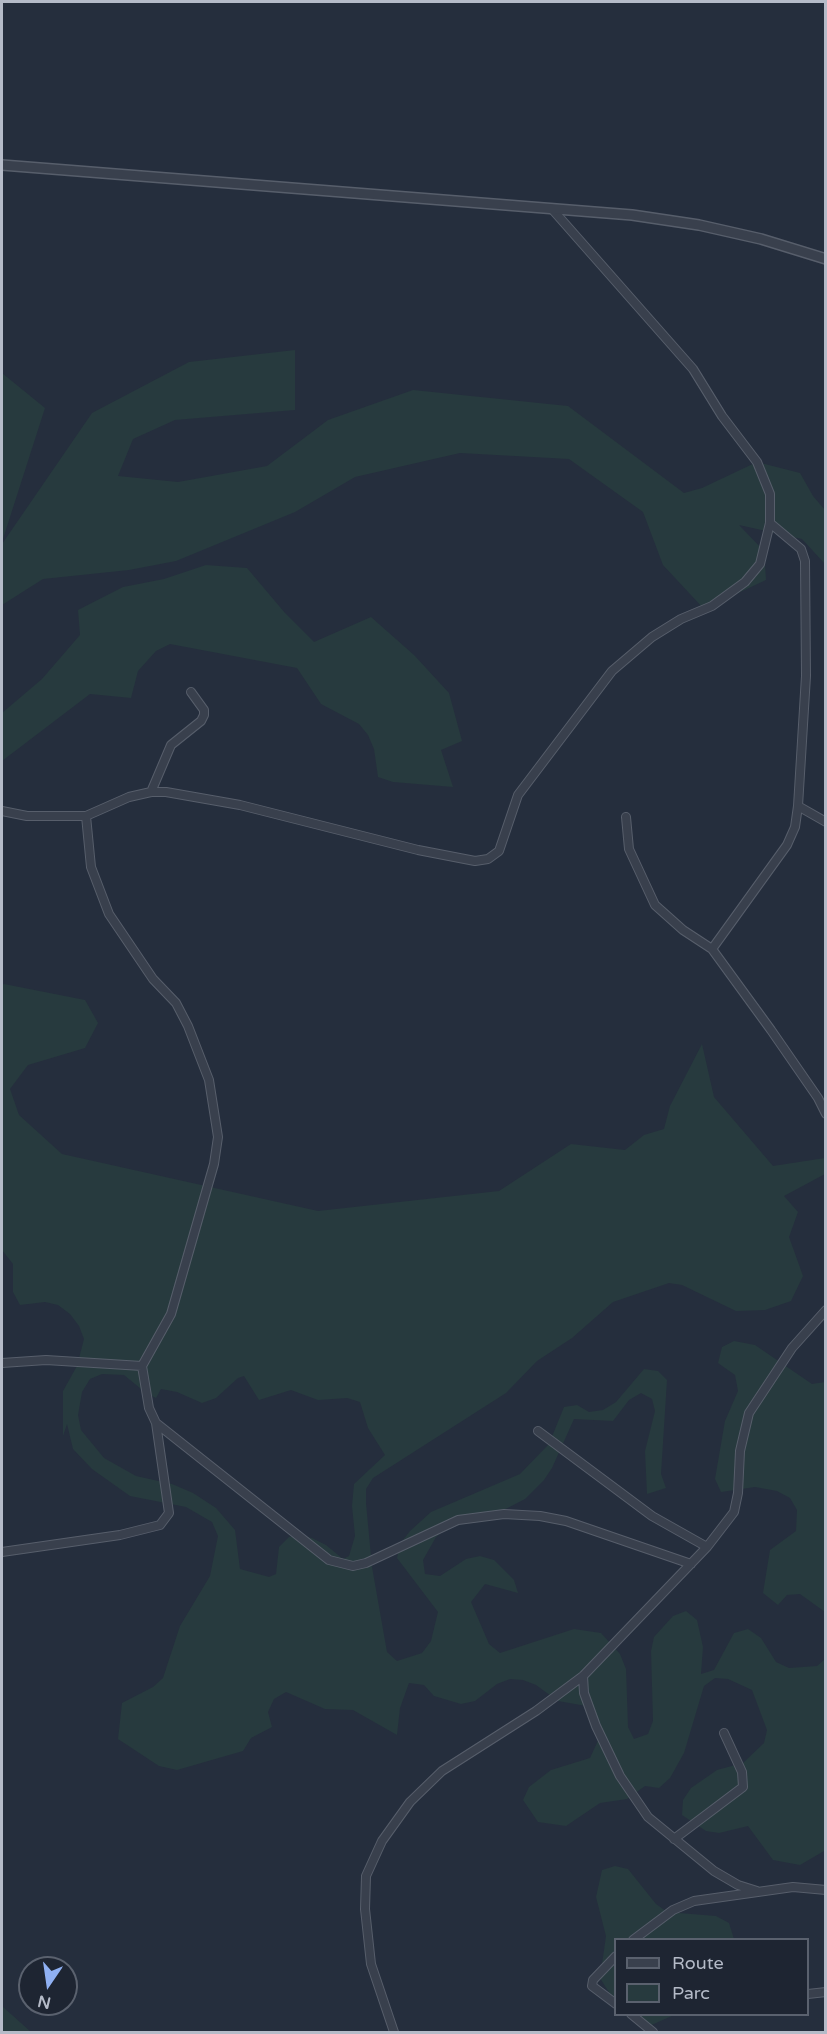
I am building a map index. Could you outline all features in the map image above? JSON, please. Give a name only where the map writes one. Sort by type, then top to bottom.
[{"type":"street","points":[[2,165],[632,215],[699,225],[761,239],[825,259]]},
{"type":"street","points":[[2,811],[27,816],[86,816],[129,797],[151,792],[240,805],[418,850],[475,861],[488,859],[499,851],[518,795],[612,671],[652,637],[681,619],[712,606],[745,582],[760,564],[770,523],[770,494],[757,462],[722,416],[693,369],[552,208]]},
{"type":"street","points":[[712,949],[787,845],[795,827],[798,806],[806,676],[805,561],[801,549],[770,523]]},
{"type":"street","points":[[151,792],[171,745],[201,721],[204,715],[204,710],[191,692]]},
{"type":"street","points":[[798,806],[825,822]]},
{"type":"street","points":[[2,1552],[120,1535],[160,1525],[169,1514],[156,1423],[149,1408],[142,1366],[171,1314],[214,1164],[218,1137],[209,1080],[188,1026],[176,1003],[153,978],[109,914],[98,890],[88,849],[86,816]]},
{"type":"street","points":[[626,817],[629,849],[655,905],[683,930],[712,949],[804,1078],[825,1114]]},
{"type":"street","points":[[394,2032],[368,1949],[366,1876],[382,1841],[410,1802],[442,1770],[564,1691],[582,1676],[707,1547],[734,1512],[738,1493],[740,1451],[749,1413],[792,1348],[825,1310]]},
{"type":"street","points":[[2,1363],[46,1360],[142,1366]]},
{"type":"street","points":[[156,1423],[329,1560],[347,1566],[366,1563],[458,1520],[504,1514],[540,1516],[566,1521],[691,1564]]},
{"type":"street","points":[[538,1431],[652,1516],[707,1547]]},
{"type":"street","points":[[582,1676],[584,1694],[596,1726],[620,1776],[648,1817],[714,1871],[738,1885],[757,1891]]},
{"type":"street","points":[[564,1691],[578,1690],[584,1694]]},
{"type":"street","points":[[674,1839],[743,1787],[742,1772],[724,1733]]},
{"type":"street","points":[[635,1938],[673,1910],[694,1901],[793,1887],[825,1890]]},
{"type":"street","points":[[614,1957],[593,1980],[592,1986],[614,2003]]},
{"type":"street","points":[[809,1994],[825,1992]]},
{"type":"street","points":[[633,2016],[653,2032]]},
{"type":"green space","points":[[295,350],[295,410],[175,420],[133,439],[118,476],[178,482],[267,466],[328,420],[413,390],[568,406],[684,493],[702,488],[757,462],[800,473],[813,496],[825,510],[825,564],[802,539],[739,525],[764,551],[766,580],[704,609],[663,565],[643,512],[569,459],[460,453],[355,477],[295,512],[176,561],[129,570],[43,579],[2,605],[2,544],[92,413],[189,362]]},
{"type":"green space","points":[[2,373],[45,408],[2,542]]},
{"type":"green space","points":[[206,565],[247,568],[285,613],[314,642],[371,617],[414,655],[449,693],[462,741],[441,750],[453,787],[393,782],[378,777],[374,749],[368,735],[359,724],[321,704],[297,668],[170,644],[156,651],[138,671],[131,698],[90,694],[2,761],[2,713],[42,679],[80,635],[78,610],[123,587],[164,579]]},
{"type":"green space","points":[[2,985],[85,1000],[98,1023],[85,1048],[28,1065],[10,1089],[19,1115],[62,1154],[318,1211],[499,1191],[571,1144],[625,1150],[644,1135],[664,1129],[670,1106],[702,1044],[714,1097],[773,1166],[825,1158],[825,1174],[784,1196],[798,1212],[789,1237],[803,1276],[791,1301],[765,1310],[736,1311],[682,1285],[669,1283],[613,1302],[572,1338],[537,1361],[506,1393],[373,1478],[366,1489],[372,1567],[387,1652],[397,1661],[422,1653],[431,1641],[438,1612],[397,1558],[400,1544],[410,1531],[431,1512],[520,1474],[549,1444],[564,1407],[577,1405],[589,1412],[603,1410],[616,1402],[644,1369],[658,1371],[667,1380],[661,1474],[666,1488],[647,1494],[645,1451],[655,1411],[652,1399],[641,1393],[629,1400],[613,1421],[574,1419],[552,1468],[544,1480],[525,1499],[494,1515],[458,1520],[436,1537],[423,1560],[425,1574],[440,1576],[466,1559],[480,1556],[494,1560],[514,1580],[518,1593],[485,1584],[471,1602],[489,1644],[500,1653],[574,1629],[601,1633],[620,1654],[626,1669],[628,1727],[634,1739],[648,1734],[653,1721],[651,1651],[654,1637],[673,1616],[686,1611],[697,1620],[703,1647],[701,1674],[714,1670],[734,1633],[748,1629],[761,1638],[776,1662],[789,1668],[817,1666],[825,1659],[824,1851],[800,1865],[773,1860],[748,1826],[719,1833],[706,1831],[682,1815],[683,1800],[691,1788],[717,1770],[743,1763],[764,1743],[767,1730],[752,1690],[728,1679],[715,1678],[704,1686],[684,1753],[670,1778],[659,1788],[645,1786],[627,1799],[600,1803],[566,1826],[538,1822],[523,1800],[529,1787],[551,1770],[590,1758],[602,1732],[592,1707],[558,1701],[536,1685],[523,1680],[510,1679],[497,1684],[475,1701],[461,1704],[434,1696],[424,1685],[409,1683],[400,1708],[397,1735],[353,1710],[325,1709],[286,1692],[274,1699],[268,1712],[272,1727],[251,1738],[243,1751],[177,1770],[159,1766],[118,1739],[122,1703],[153,1687],[163,1678],[180,1626],[210,1576],[218,1536],[212,1522],[186,1507],[130,1496],[92,1469],[73,1449],[67,1424],[63,1436],[63,1391],[77,1366],[84,1339],[79,1326],[70,1314],[58,1305],[45,1302],[20,1305],[13,1292],[13,1264],[2,1250]],"holes":[[[102,1374],[124,1375],[156,1398],[161,1389],[177,1392],[202,1403],[216,1398],[238,1378],[244,1376],[259,1400],[291,1390],[318,1400],[347,1398],[360,1402],[368,1428],[385,1455],[354,1484],[352,1506],[355,1536],[349,1556],[343,1559],[326,1545],[312,1538],[297,1535],[289,1537],[279,1547],[276,1574],[269,1577],[240,1569],[235,1530],[216,1508],[193,1493],[172,1484],[136,1476],[104,1458],[81,1430],[78,1415],[82,1392],[90,1379]]]},
{"type":"green space","points":[[734,1341],[755,1345],[812,1384],[825,1382],[825,1612],[800,1594],[787,1595],[778,1605],[763,1593],[770,1550],[796,1531],[797,1510],[790,1498],[777,1491],[755,1487],[721,1492],[715,1479],[725,1421],[738,1391],[735,1375],[718,1363],[722,1347]]},
{"type":"green space","points":[[615,1866],[628,1869],[656,1904],[667,1912],[716,1916],[729,1923],[734,1938],[614,1938],[614,2000],[600,1978],[606,1936],[596,1897],[602,1870]]},
{"type":"green space","points":[[2,2006],[31,2032],[2,2032]]},
{"type":"green space","points":[[632,2016],[672,2016],[647,2027]]}]
